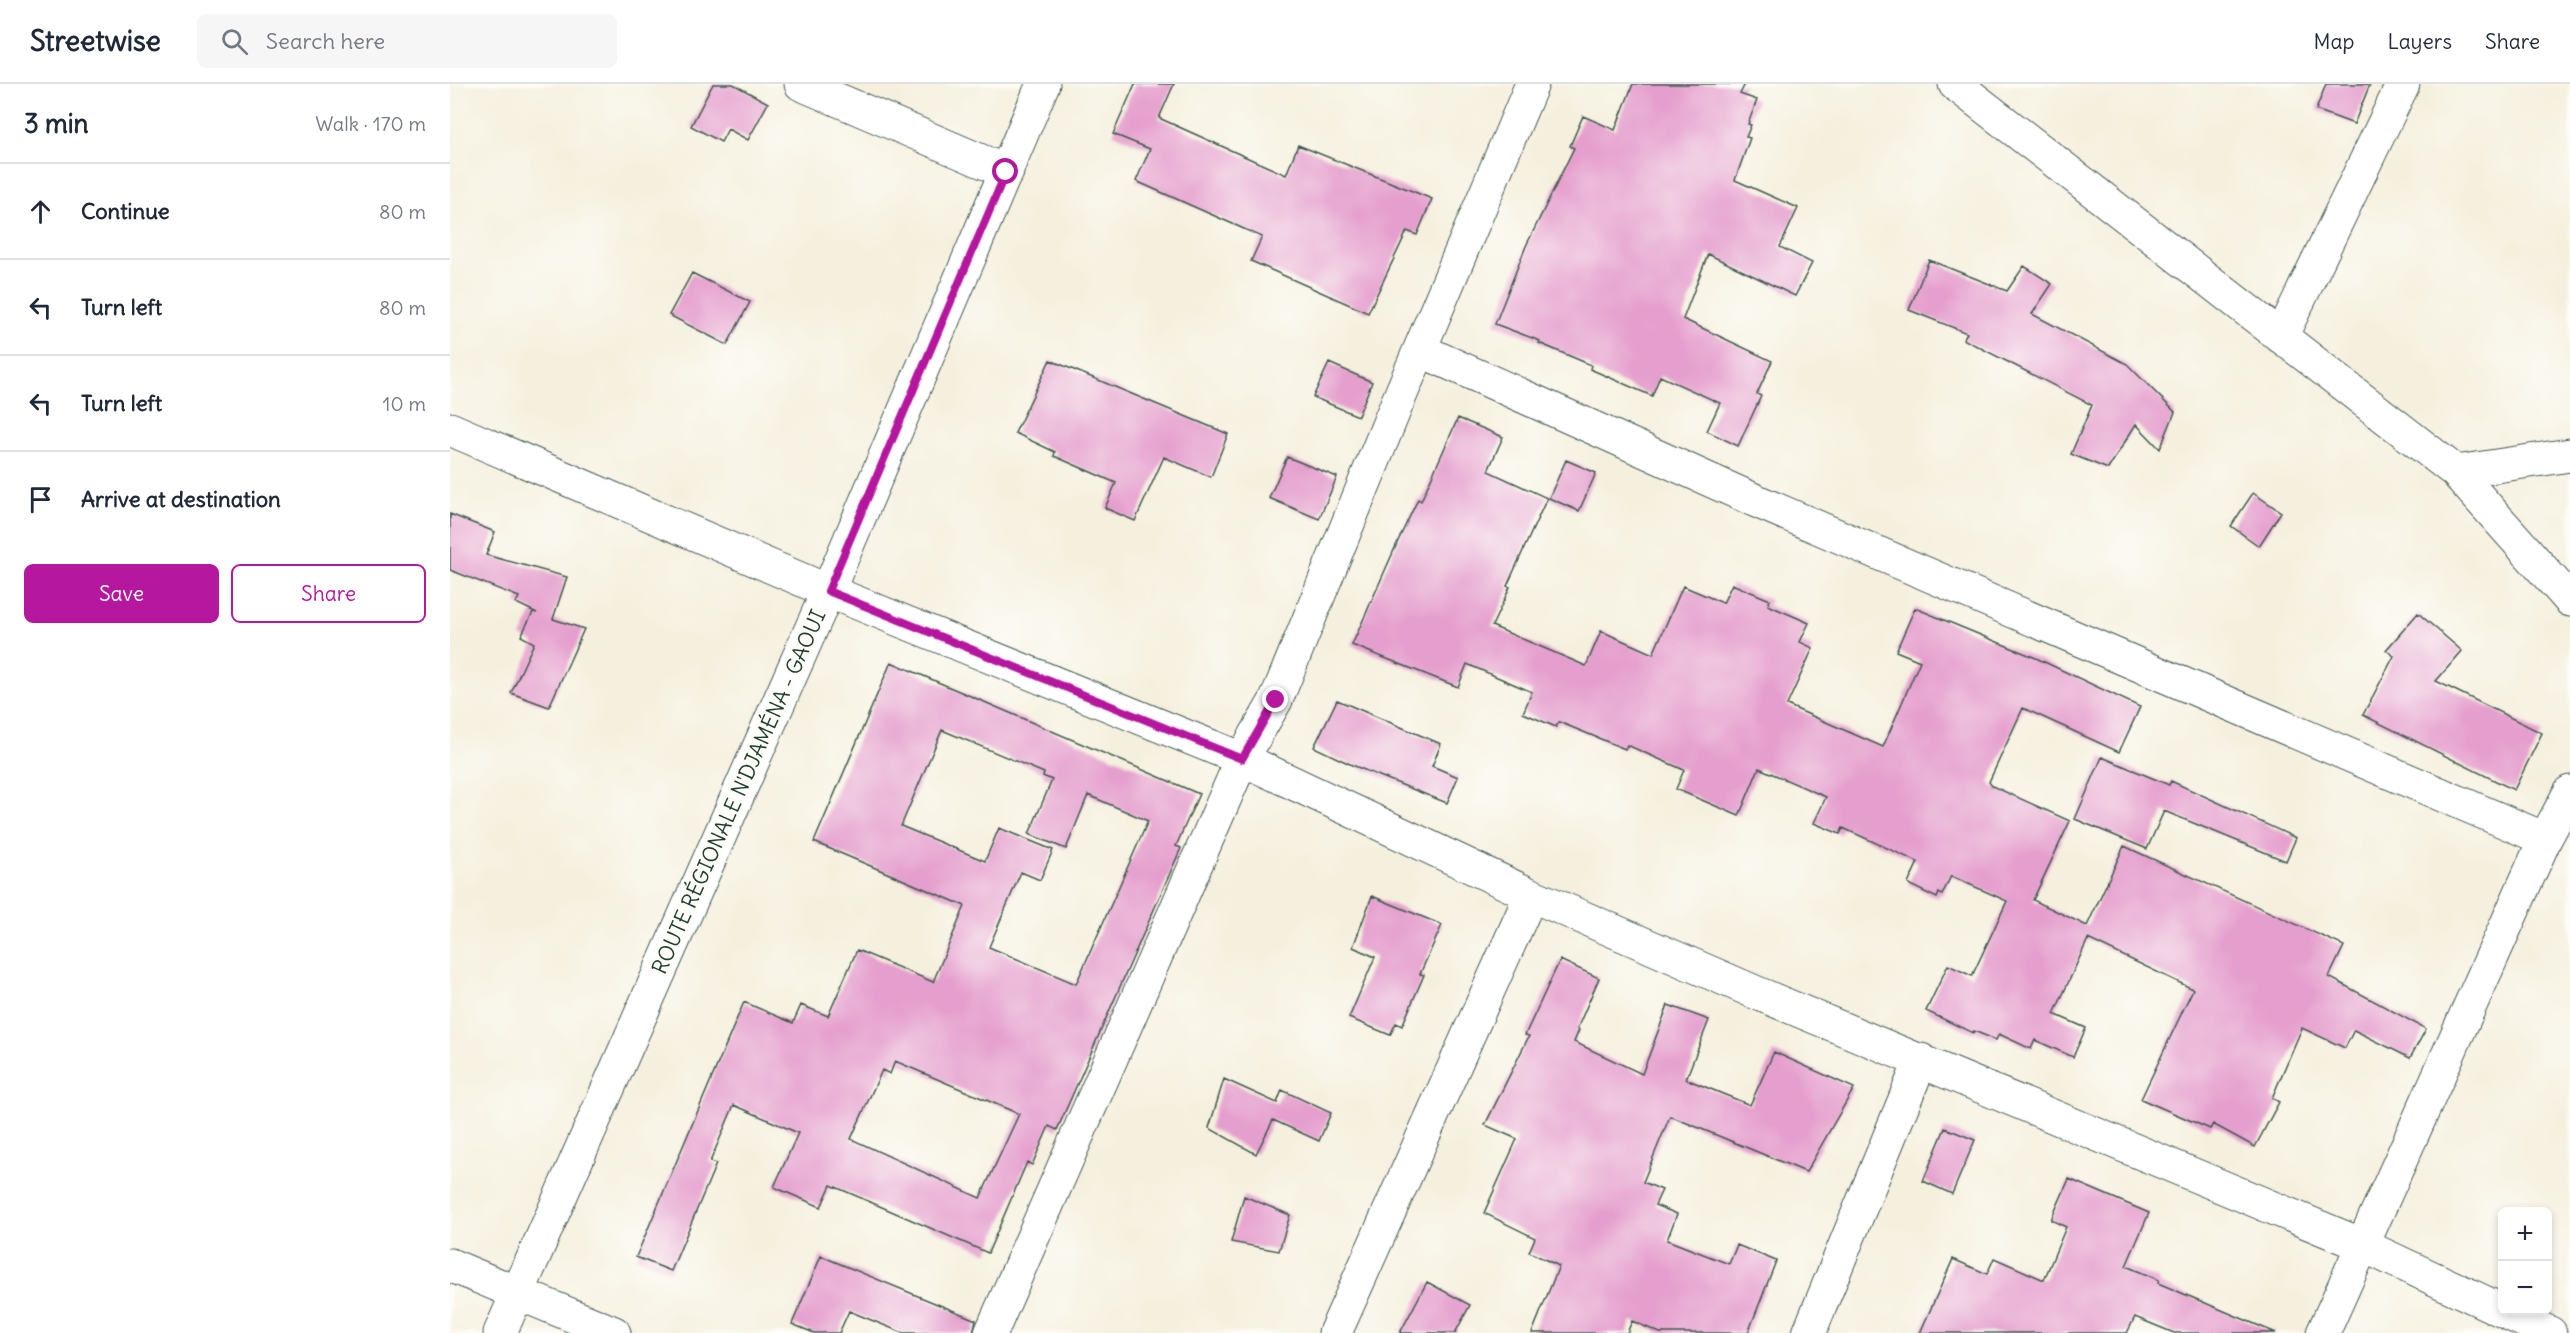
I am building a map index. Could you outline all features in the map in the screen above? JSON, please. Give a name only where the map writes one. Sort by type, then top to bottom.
[{"type":"street","points":[[801,84],[1006,172]]},
{"type":"street","name":"ROUTE RÉGIONALE N'DJAMÉNA - GAOUI","points":[[500,1333],[828,591],[1043,84]]},
{"type":"street","points":[[991,1333],[1242,759],[1276,700],[1532,84]]},
{"type":"street","points":[[1955,84],[2456,472],[2570,600]]},
{"type":"street","points":[[2281,336],[2403,84]]},
{"type":"street","points":[[1420,350],[1761,503],[2545,839]]},
{"type":"street","points":[[450,429],[828,591],[1242,759],[1531,895],[1757,993],[2362,1245],[2550,1333]]},
{"type":"street","points":[[2456,472],[2570,455]]},
{"type":"street","points":[[2323,1333],[2545,839],[2570,792]]},
{"type":"street","points":[[1335,1333],[1531,895]]},
{"type":"street","points":[[1809,1333],[1921,1060]]},
{"type":"street","points":[[450,1265],[614,1333]]},
{"type":"building","points":[[713,84],[733,84],[768,103],[748,140],[728,129],[721,142],[691,126]]},
{"type":"building","points":[[1135,84],[1174,84],[1159,118],[1286,175],[1298,145],[1432,199],[1417,235],[1407,231],[1368,313],[1251,261],[1262,237],[1136,181],[1150,149],[1113,134]]},
{"type":"building","points":[[1633,84],[1745,84],[1740,94],[1757,100],[1748,124],[1751,125],[1746,137],[1750,138],[1735,180],[1798,208],[1780,247],[1812,263],[1795,296],[1708,254],[1683,319],[1772,361],[1757,394],[1761,396],[1738,446],[1707,431],[1720,403],[1660,376],[1652,396],[1590,369],[1591,365],[1539,343],[1540,341],[1495,324],[1526,246],[1574,148],[1570,146],[1583,116],[1615,130]]},
{"type":"building","points":[[2326,84],[2370,84],[2354,124],[2316,110]]},
{"type":"building","points":[[1929,260],[2007,291],[2024,266],[2052,284],[2032,314],[2127,364],[2175,412],[2160,449],[2136,424],[2108,469],[2071,454],[2092,405],[1963,339],[1967,333],[1909,310]]},
{"type":"building","points":[[692,273],[750,302],[727,345],[669,315]]},
{"type":"building","points":[[1050,360],[1228,434],[1211,477],[1164,457],[1135,521],[1105,508],[1116,483],[1054,456],[1055,452],[1015,433]]},
{"type":"building","points":[[1329,363],[1372,382],[1358,416],[1313,397]]},
{"type":"building","points":[[1458,418],[1503,437],[1488,471],[1547,498],[1507,586],[1510,587],[1492,626],[1586,666],[1601,631],[1653,654],[1683,586],[1723,603],[1732,584],[1770,600],[1768,605],[1809,623],[1800,642],[1813,648],[1787,705],[1883,747],[1920,661],[1896,651],[1915,608],[2036,658],[2140,707],[2119,752],[2023,708],[1989,782],[1992,786],[2070,821],[2033,900],[2087,926],[2124,846],[2344,946],[2329,977],[2426,1029],[2410,1058],[2354,1030],[2345,1048],[2302,1028],[2272,1098],[2279,1102],[2255,1147],[2213,1124],[2210,1129],[2141,1099],[2193,989],[2088,939],[2054,1014],[2086,1028],[2073,1057],[2035,1040],[2031,1049],[1999,1034],[1996,1040],[1974,1031],[1973,1033],[1926,1011],[1948,965],[1972,976],[2007,901],[1951,876],[1942,895],[1939,893],[1937,898],[1908,884],[1918,862],[1843,828],[1840,834],[1814,823],[1826,797],[1759,768],[1739,816],[1676,789],[1684,770],[1627,745],[1625,749],[1559,722],[1556,727],[1523,713],[1532,692],[1467,664],[1458,687],[1352,645],[1398,541],[1418,499],[1421,501]]},
{"type":"building","points":[[1287,457],[1337,477],[1319,519],[1269,498]]},
{"type":"building","points":[[1566,460],[1596,473],[1579,511],[1549,498]]},
{"type":"building","points":[[2253,493],[2281,512],[2259,546],[2231,526]]},
{"type":"building","points":[[450,514],[495,532],[486,555],[567,577],[553,619],[584,629],[549,707],[511,693],[534,643],[521,636],[533,612],[537,613],[516,603],[519,597],[450,570]]},
{"type":"building","points":[[2418,613],[2462,651],[2436,681],[2542,733],[2514,790],[2363,715],[2394,656],[2386,650]]},
{"type":"building","points":[[891,662],[1199,794],[1176,846],[1181,848],[1057,1130],[1049,1126],[1032,1165],[1027,1162],[988,1253],[831,1185],[821,1207],[774,1187],[798,1133],[734,1105],[710,1162],[716,1164],[671,1271],[636,1257],[744,1002],[793,1023],[801,1005],[828,1016],[857,950],[933,982],[965,906],[814,842]],"holes":[[[942,730],[1044,773],[1043,776],[1052,780],[1029,834],[1066,849],[1088,795],[1148,821],[1076,984],[989,947],[1021,872],[1040,880],[1053,850],[999,828],[985,861],[901,826]],[[895,1061],[1019,1114],[980,1198],[851,1139],[882,1070],[890,1074]]]},
{"type":"building","points":[[1337,700],[1441,744],[1432,766],[1458,777],[1447,803],[1352,765],[1314,747]]},
{"type":"building","points":[[2102,757],[2169,785],[2171,781],[2296,838],[2286,861],[2164,811],[2147,849],[2075,819]]},
{"type":"building","points":[[1372,896],[1442,925],[1420,974],[1424,975],[1402,1026],[1396,1023],[1390,1035],[1349,1018],[1375,957],[1353,947]]},
{"type":"building","points":[[1560,960],[1599,978],[1577,1029],[1579,1030],[1574,1042],[1642,1074],[1668,1005],[1709,1020],[1686,1079],[1750,1105],[1774,1052],[1854,1088],[1806,1172],[1670,1116],[1643,1182],[1662,1190],[1655,1205],[1677,1214],[1667,1240],[1729,1264],[1737,1245],[1776,1261],[1748,1333],[1660,1333],[1632,1321],[1627,1333],[1532,1333],[1559,1266],[1529,1252],[1535,1238],[1484,1213],[1517,1139],[1485,1125],[1529,1036],[1525,1035]]},
{"type":"building","points":[[1224,1079],[1277,1103],[1282,1090],[1331,1113],[1319,1141],[1273,1120],[1256,1154],[1209,1128]]},
{"type":"building","points":[[1945,1128],[1975,1140],[1952,1194],[1923,1181]]},
{"type":"building","points":[[2069,1179],[2149,1213],[2126,1266],[2159,1280],[2158,1283],[2276,1333],[2174,1333],[2135,1317],[2127,1333],[1920,1333],[1953,1259],[1987,1274],[1994,1258],[2044,1280],[2066,1227],[2051,1220]]},
{"type":"building","points":[[1244,1196],[1290,1215],[1279,1251],[1231,1242]]},
{"type":"building","points":[[821,1256],[976,1320],[973,1333],[903,1333],[849,1311],[839,1333],[814,1333],[792,1324]]},
{"type":"building","points":[[1427,1282],[1470,1305],[1455,1333],[1400,1333]]},
{"type":"route","points":[[1006,172],[828,591],[1242,759],[1276,700]]}]
